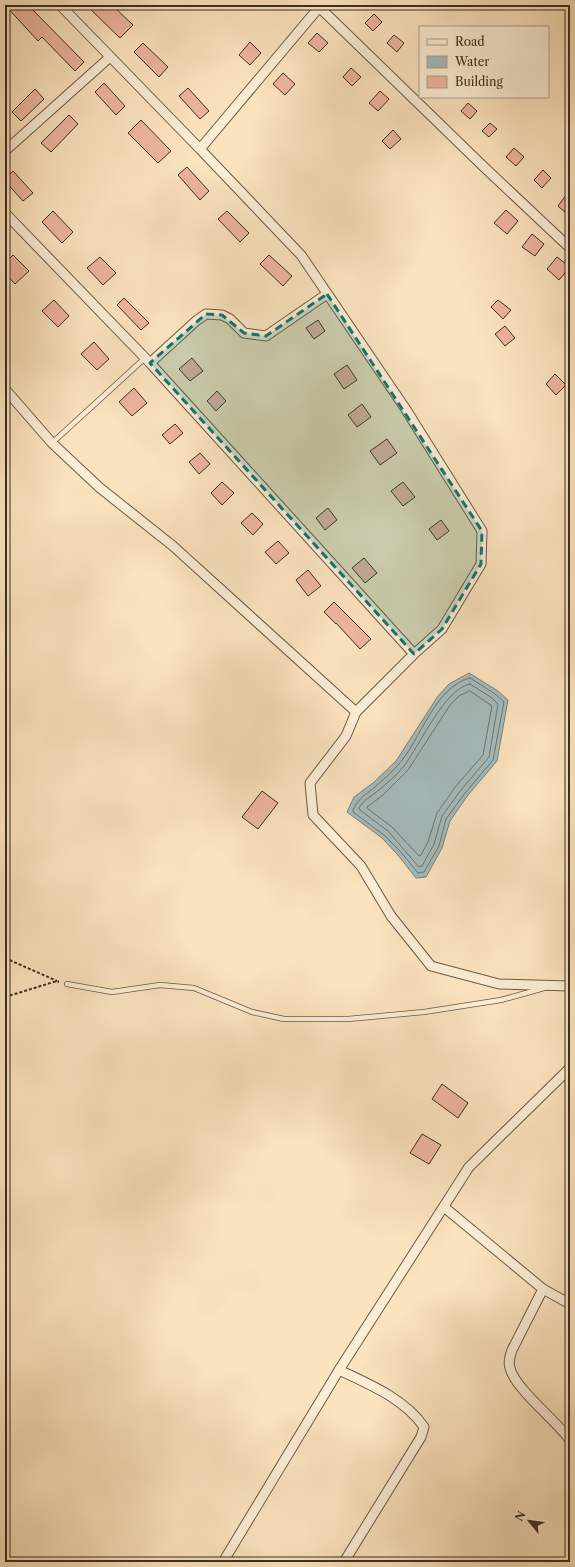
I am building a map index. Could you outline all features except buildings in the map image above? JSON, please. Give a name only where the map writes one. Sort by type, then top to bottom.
[{"type":"street","points":[[60,5],[301,255],[405,408],[482,531],[481,564],[442,629],[414,654],[356,712],[346,736],[310,783],[313,815],[360,866],[391,916],[431,966],[499,984],[570,986]]},
{"type":"street","points":[[200,149],[319,6],[485,168],[570,248]]},
{"type":"street","points":[[5,151],[110,57]]},
{"type":"street","points":[[5,213],[148,360],[414,654]]},
{"type":"street","points":[[148,360],[206,314],[222,315],[230,319],[244,333],[266,336],[327,294]]},
{"type":"street","points":[[5,389],[52,443],[100,488],[173,546],[356,712]]},
{"type":"street","points":[[223,1562],[340,1370],[469,1168],[570,1068]]},
{"type":"street","points":[[444,1207],[544,1289],[570,1304]]},
{"type":"street","points":[[544,1289],[512,1350],[509,1361],[510,1370],[516,1381],[570,1440]]},
{"type":"street","points":[[340,1370],[372,1385],[407,1408],[417,1417],[424,1427],[421,1438],[344,1562]]},
{"type":"lane","points":[[52,443],[148,360]]},
{"type":"lane","points":[[67,984],[112,992],[160,986],[194,988],[252,1012],[284,1019],[348,1019],[424,1012],[501,1000],[552,986]]},
{"type":"path","points":[[5,958],[67,984]]},
{"type":"path","points":[[5,997],[57,981]]},
{"type":"highlighted area","points":[[327,294],[482,531],[481,564],[442,629],[414,654],[150,363],[206,314],[222,315],[244,333],[266,336]]},
{"type":"water","points":[[469,673],[498,691],[508,700],[497,761],[468,795],[450,821],[442,848],[426,877],[416,878],[382,838],[347,812],[354,797],[373,783],[396,761],[438,696],[449,684]]}]
